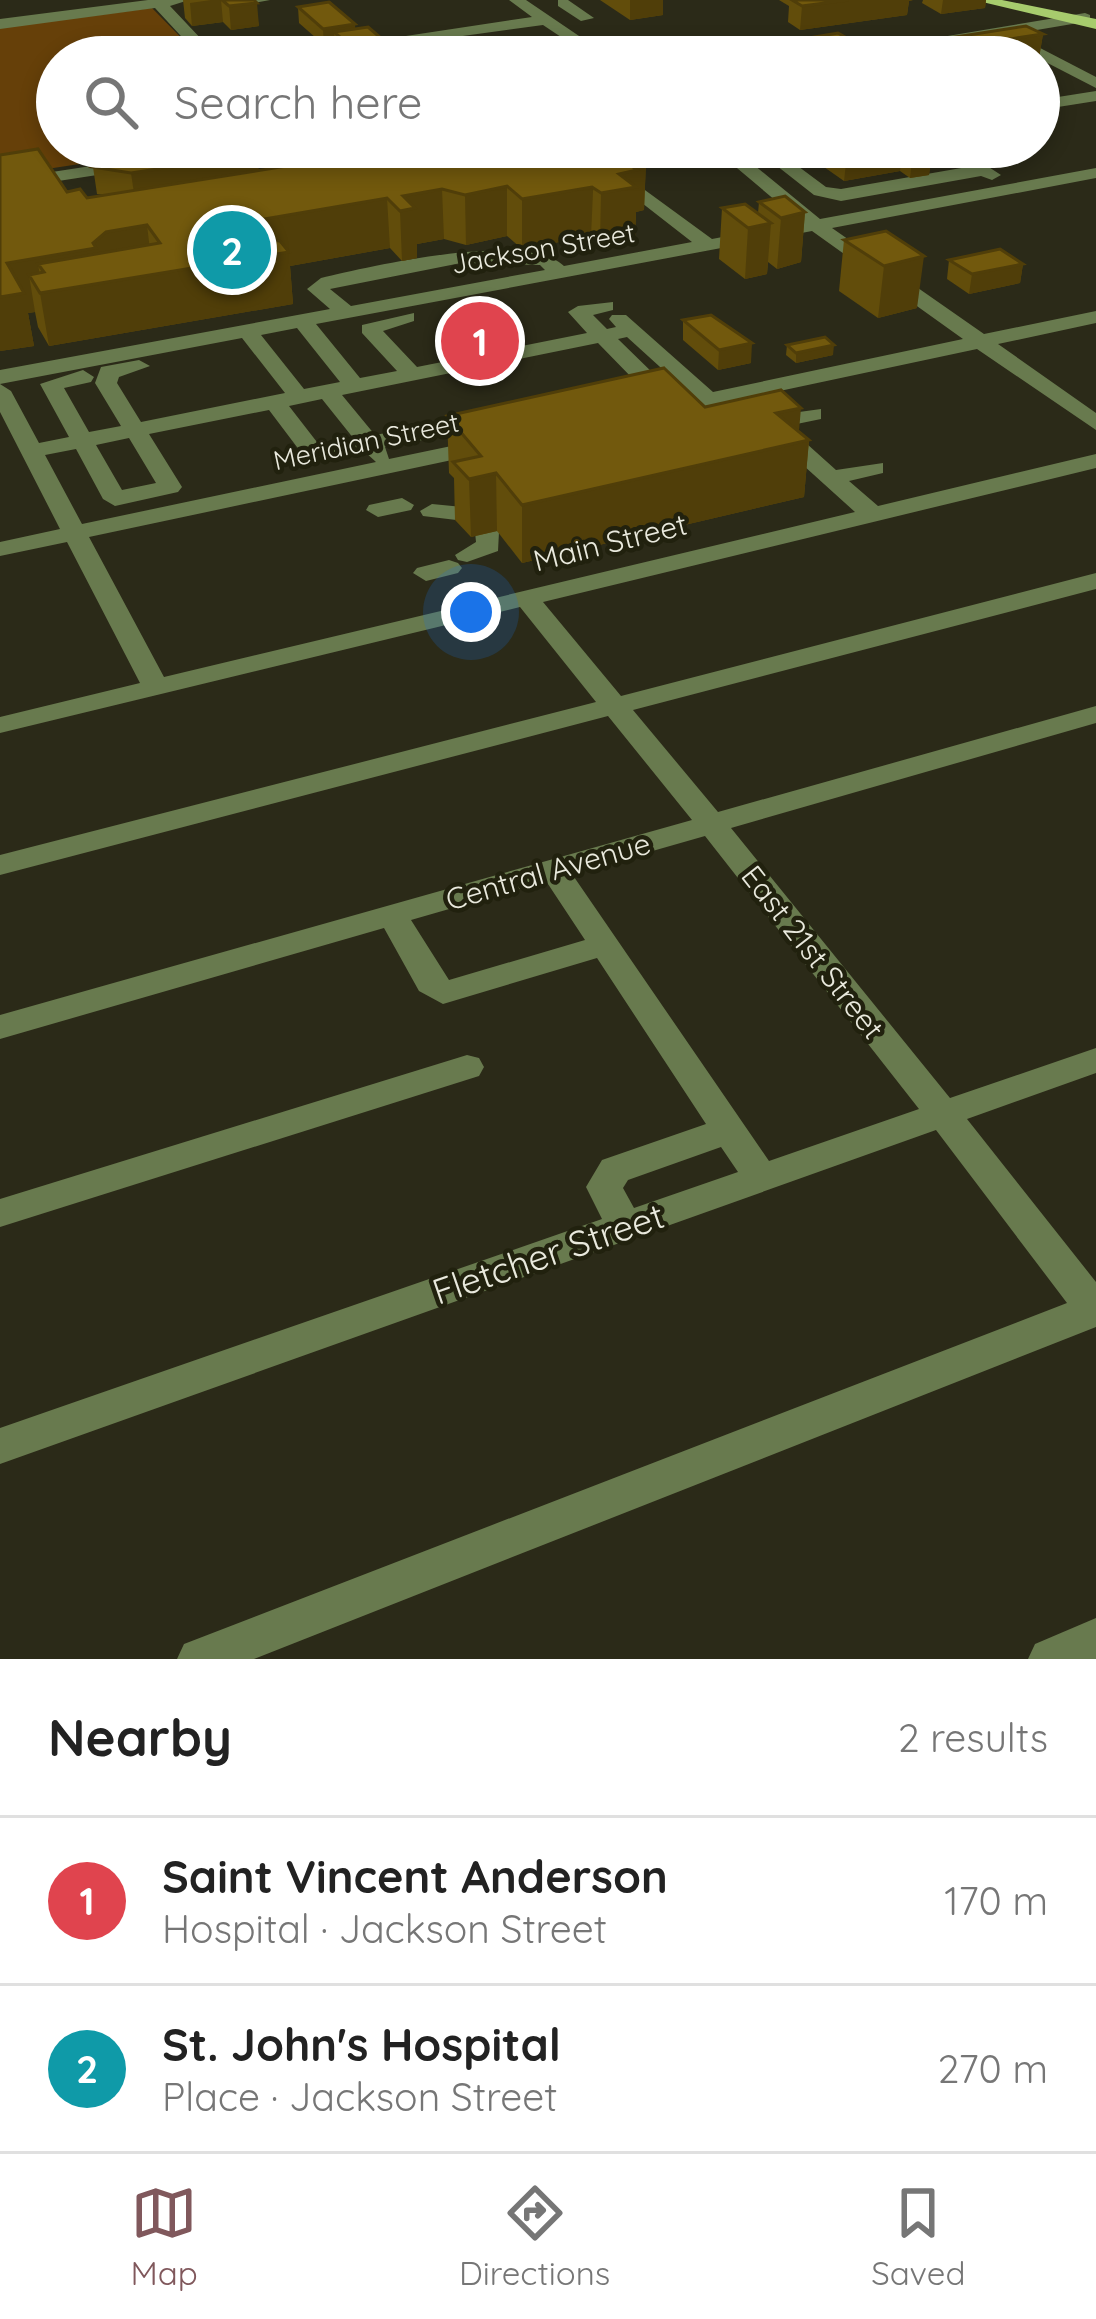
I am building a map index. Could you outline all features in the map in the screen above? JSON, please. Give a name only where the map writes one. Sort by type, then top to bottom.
[{"type":"main road","points":[[981,0],[1092,20]]},
{"type":"street","points":[[16,0],[32,20]]},
{"type":"street","points":[[163,8],[182,0]]},
{"type":"street","points":[[0,24],[263,0]]},
{"type":"street","points":[[516,0],[570,36]]},
{"type":"street","points":[[864,36],[1017,6]]},
{"type":"street","points":[[163,8],[189,36]]},
{"type":"street","points":[[434,36],[576,11]]},
{"type":"street","points":[[971,36],[1092,20]]},
{"type":"street","points":[[998,32],[1006,36]]},
{"type":"street","points":[[1060,64],[1096,83]]},
{"type":"street","points":[[1060,102],[1096,96]]},
{"type":"street","points":[[0,197],[48,190],[125,168]]},
{"type":"street","points":[[597,168],[612,171],[708,245]]},
{"type":"street","points":[[747,168],[817,226],[1096,423]]},
{"type":"street","points":[[789,168],[820,191],[841,195],[983,170]]},
{"type":"street","points":[[980,168],[1014,189]]},
{"type":"street","name":"Jackson Street","points":[[107,365],[253,338],[301,320],[1096,173]]},
{"type":"street","points":[[0,185],[48,190]]},
{"type":"street","points":[[723,220],[745,239]]},
{"type":"street","points":[[346,312],[317,289],[328,282],[460,257],[545,259],[606,306],[708,399]]},
{"type":"street","points":[[412,374],[369,329],[373,324],[547,292],[557,294],[578,312],[652,385],[634,407]]},
{"type":"street","points":[[578,312],[606,306]]},
{"type":"street","points":[[601,398],[634,407],[708,399],[1096,317]]},
{"type":"street","points":[[301,320],[355,386]]},
{"type":"street","points":[[32,451],[632,330]]},
{"type":"street","points":[[253,338],[299,397]]},
{"type":"street","points":[[0,377],[107,365]]},
{"type":"street","points":[[107,365],[106,383],[170,488],[115,499],[51,384],[107,365]]},
{"type":"street","points":[[0,391],[7,419],[32,451],[156,688]]},
{"type":"street","points":[[327,392],[388,466]]},
{"type":"street","points":[[736,394],[772,435],[872,514]]},
{"type":"street","points":[[275,402],[314,454],[371,445]]},
{"type":"street","points":[[772,435],[812,414]]},
{"type":"street","name":"Meridian Street","points":[[1,546],[388,466],[516,427],[371,445]]},
{"type":"street","name":"Main Street","points":[[0,725],[1096,461]]},
{"type":"street","points":[[785,467],[827,474],[875,468]]},
{"type":"street","points":[[432,511],[480,524],[489,546],[448,565]]},
{"type":"street","points":[[0,865],[1096,581]]},
{"type":"street","name":"East 21st Street","points":[[526,597],[1095,1309]]},
{"type":"street","name":"Central Avenue","points":[[0,1027],[1096,714]]},
{"type":"street","points":[[554,870],[761,1178]]},
{"type":"street","points":[[392,916],[430,983],[443,993],[604,945]]},
{"type":"street","name":"Fletcher Street","points":[[0,1446],[1096,1060]]},
{"type":"street","points":[[0,1213],[467,1067]]},
{"type":"street","points":[[625,1226],[604,1187],[607,1177],[615,1170],[729,1130]]},
{"type":"street","points":[[200,1659],[1095,1309]]},
{"type":"street","points":[[1051,1659],[1096,1639]]},
{"type":"shaded area","points":[[152,8],[179,36],[36,36],[36,168],[53,168],[0,176],[0,28]]},
{"type":"building","points":[[222,0],[254,0],[257,3],[229,6]]},
{"type":"building","points":[[792,0],[848,0],[802,6]]},
{"type":"building","points":[[329,2],[355,24],[323,29],[298,7]]},
{"type":"building","points":[[1026,26],[1043,34],[1030,36],[962,36]]},
{"type":"building","points":[[368,27],[378,36],[339,36],[334,32]]},
{"type":"building","points":[[36,149],[36,168],[51,168],[67,192],[80,189],[87,198],[274,168],[637,170],[619,174],[636,187],[601,193],[592,187],[522,199],[507,186],[465,195],[442,189],[403,196],[415,208],[400,211],[387,198],[258,220],[271,240],[280,241],[289,252],[40,293],[29,275],[44,272],[38,264],[160,243],[147,225],[106,232],[93,243],[96,248],[7,263],[24,293],[0,297],[0,155]]},
{"type":"building","points":[[99,168],[164,168],[131,173]]},
{"type":"building","points":[[785,196],[805,212],[781,218],[759,202]]},
{"type":"building","points":[[745,204],[771,223],[748,228],[722,208]]},
{"type":"building","points":[[886,231],[924,256],[884,266],[844,240]]},
{"type":"building","points":[[1000,249],[1023,264],[972,274],[949,260]]},
{"type":"building","points":[[711,315],[752,343],[719,350],[683,320]]},
{"type":"building","points":[[825,337],[834,345],[796,353],[787,345]]},
{"type":"building","points":[[664,368],[705,407],[781,390],[801,408],[776,413],[809,440],[522,505],[496,473],[469,479],[453,462],[481,456],[447,416]]},
{"type":"place","name":"St. John's Hospital","points":[[232,250]]},
{"type":"place","name":"Saint Vincent Anderson","points":[[480,341]]}]
